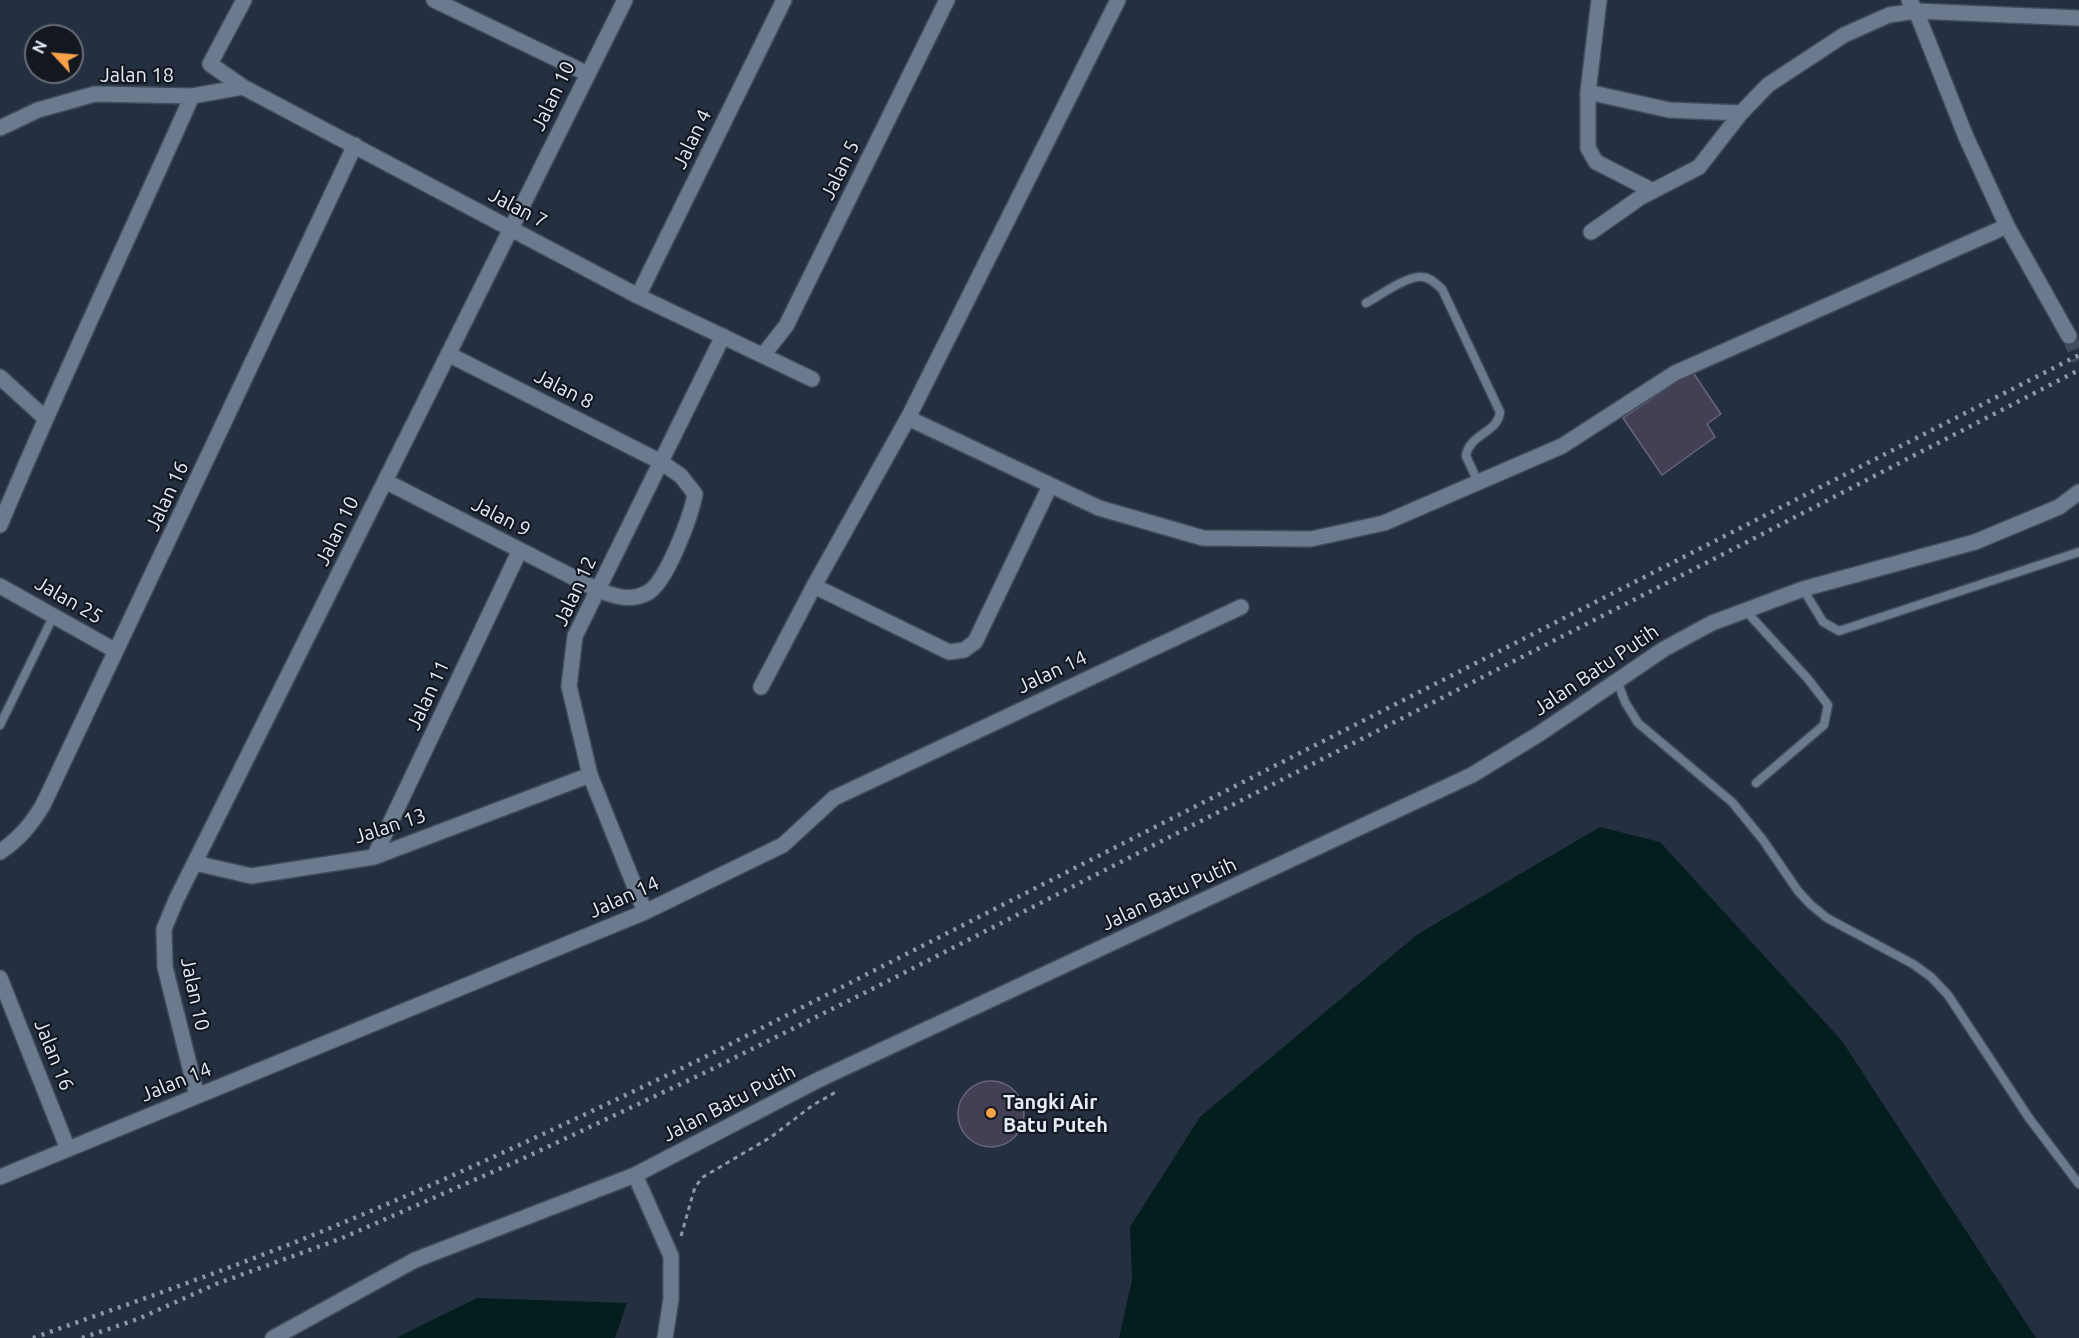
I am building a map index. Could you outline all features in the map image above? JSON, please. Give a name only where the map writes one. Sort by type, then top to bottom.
[{"type":"street","name":"Jalan 7","points":[[244,0],[210,64],[243,87],[639,296],[812,379]]},
{"type":"street","name":"Jalan 10","points":[[197,1096],[165,967],[164,929],[625,0]]},
{"type":"street","name":"Jalan 4","points":[[639,296],[784,0]]},
{"type":"street","name":"Jalan 5","points":[[763,355],[786,326],[947,0]]},
{"type":"street","points":[[761,687],[814,586],[908,418],[1119,0]]},
{"type":"street","points":[[1599,0],[1588,92],[1588,148],[1596,162],[1653,191]]},
{"type":"street","points":[[443,2],[588,74]]},
{"type":"street","points":[[1913,6],[1966,137],[2007,226],[2069,336]]},
{"type":"street","points":[[1591,232],[1653,191],[1699,167],[1741,113],[1768,86],[1844,35],[1889,15],[1913,6],[2079,18]]},
{"type":"street","name":"Jalan 18","points":[[0,128],[38,110],[95,94],[192,96],[243,87]]},
{"type":"street","points":[[1588,92],[1669,110],[1741,113]]},
{"type":"street","points":[[0,525],[45,418],[192,96]]},
{"type":"street","name":"Jalan 16","points":[[0,852],[28,829],[43,805],[355,145]]},
{"type":"street","points":[[908,418],[1099,508],[1203,538],[1311,539],[1384,523],[1562,446],[1675,373],[2007,226]]},
{"type":"street","name":"Jalan 12","points":[[645,912],[590,775],[569,686],[575,636],[723,336]]},
{"type":"street","name":"Jalan 8","points":[[448,354],[661,462],[681,476],[695,495],[692,511],[656,586],[647,593],[622,598],[598,590]]},
{"type":"street","points":[[0,377],[45,418]]},
{"type":"street","name":"Jalan 9","points":[[385,481],[598,590]]},
{"type":"street","points":[[814,586],[949,652],[964,650],[975,642],[1050,486]]},
{"type":"street","name":"Jalan Batu Putih","points":[[273,1338],[415,1260],[635,1175],[818,1080],[1472,775],[1539,734],[1664,649],[1702,628],[1803,589],[1975,542],[2059,507],[2079,492]]},
{"type":"street","name":"Jalan 11","points":[[374,858],[520,550]]},
{"type":"street","name":"Jalan 25","points":[[0,586],[116,651]]},
{"type":"street","name":"Jalan 14","points":[[0,1177],[645,912],[783,845],[834,798],[1241,607]]},
{"type":"street","name":"Jalan 13","points":[[195,863],[251,876],[374,858],[590,775]]},
{"type":"street","name":"Jalan 16","points":[[0,978],[6,1011],[68,1149]]},
{"type":"street","points":[[635,1175],[671,1256],[671,1299],[665,1338]]},
{"type":"lane","points":[[1366,303],[1412,278],[1423,277],[1434,281],[1442,289],[1500,412],[1497,423],[1476,439],[1466,451],[1466,456],[1478,482]]},
{"type":"lane","points":[[1803,589],[1823,622],[1839,631],[2079,552]]},
{"type":"lane","points":[[1745,610],[1808,679],[1828,705],[1824,725],[1756,783]]},
{"type":"lane","points":[[0,725],[54,615]]},
{"type":"lane","points":[[1617,680],[1625,702],[1638,723],[1732,802],[1811,905],[1827,918],[1913,964],[1931,977],[1947,995],[2029,1118],[2079,1184]]},
{"type":"path","points":[[681,1239],[681,1230],[695,1187],[703,1177],[771,1137],[813,1105],[843,1087]]},
{"type":"shaded area","points":[[1600,827],[1660,842],[1842,1041],[2036,1338],[1119,1338],[1132,1280],[1130,1227],[1200,1117],[1418,934]]},
{"type":"shaded area","points":[[477,1298],[627,1303],[615,1338],[396,1338]]},
{"type":"building","points":[[1692,371],[1721,414],[1707,424],[1715,437],[1662,475],[1623,418]]},
{"type":"building","name":"Tangki Air Batu Puteh","points":[[991,1081],[1004,1084],[1014,1091],[1021,1101],[1024,1114],[1021,1127],[1014,1137],[1004,1144],[991,1147],[978,1144],[968,1137],[961,1127],[958,1114],[961,1101],[968,1091],[978,1084]]},
{"type":"tunnel","points":[[2069,336],[2079,360]]},
{"type":"railway","points":[[33,1338],[223,1270],[381,1207],[565,1124],[701,1059],[2079,355]]},
{"type":"railway","points":[[82,1338],[138,1319],[216,1284],[340,1239],[522,1159],[704,1073],[1745,543],[2079,370]]},
{"type":"place","name":"Tangki Air Batu Puteh","points":[[991,1113]]}]
